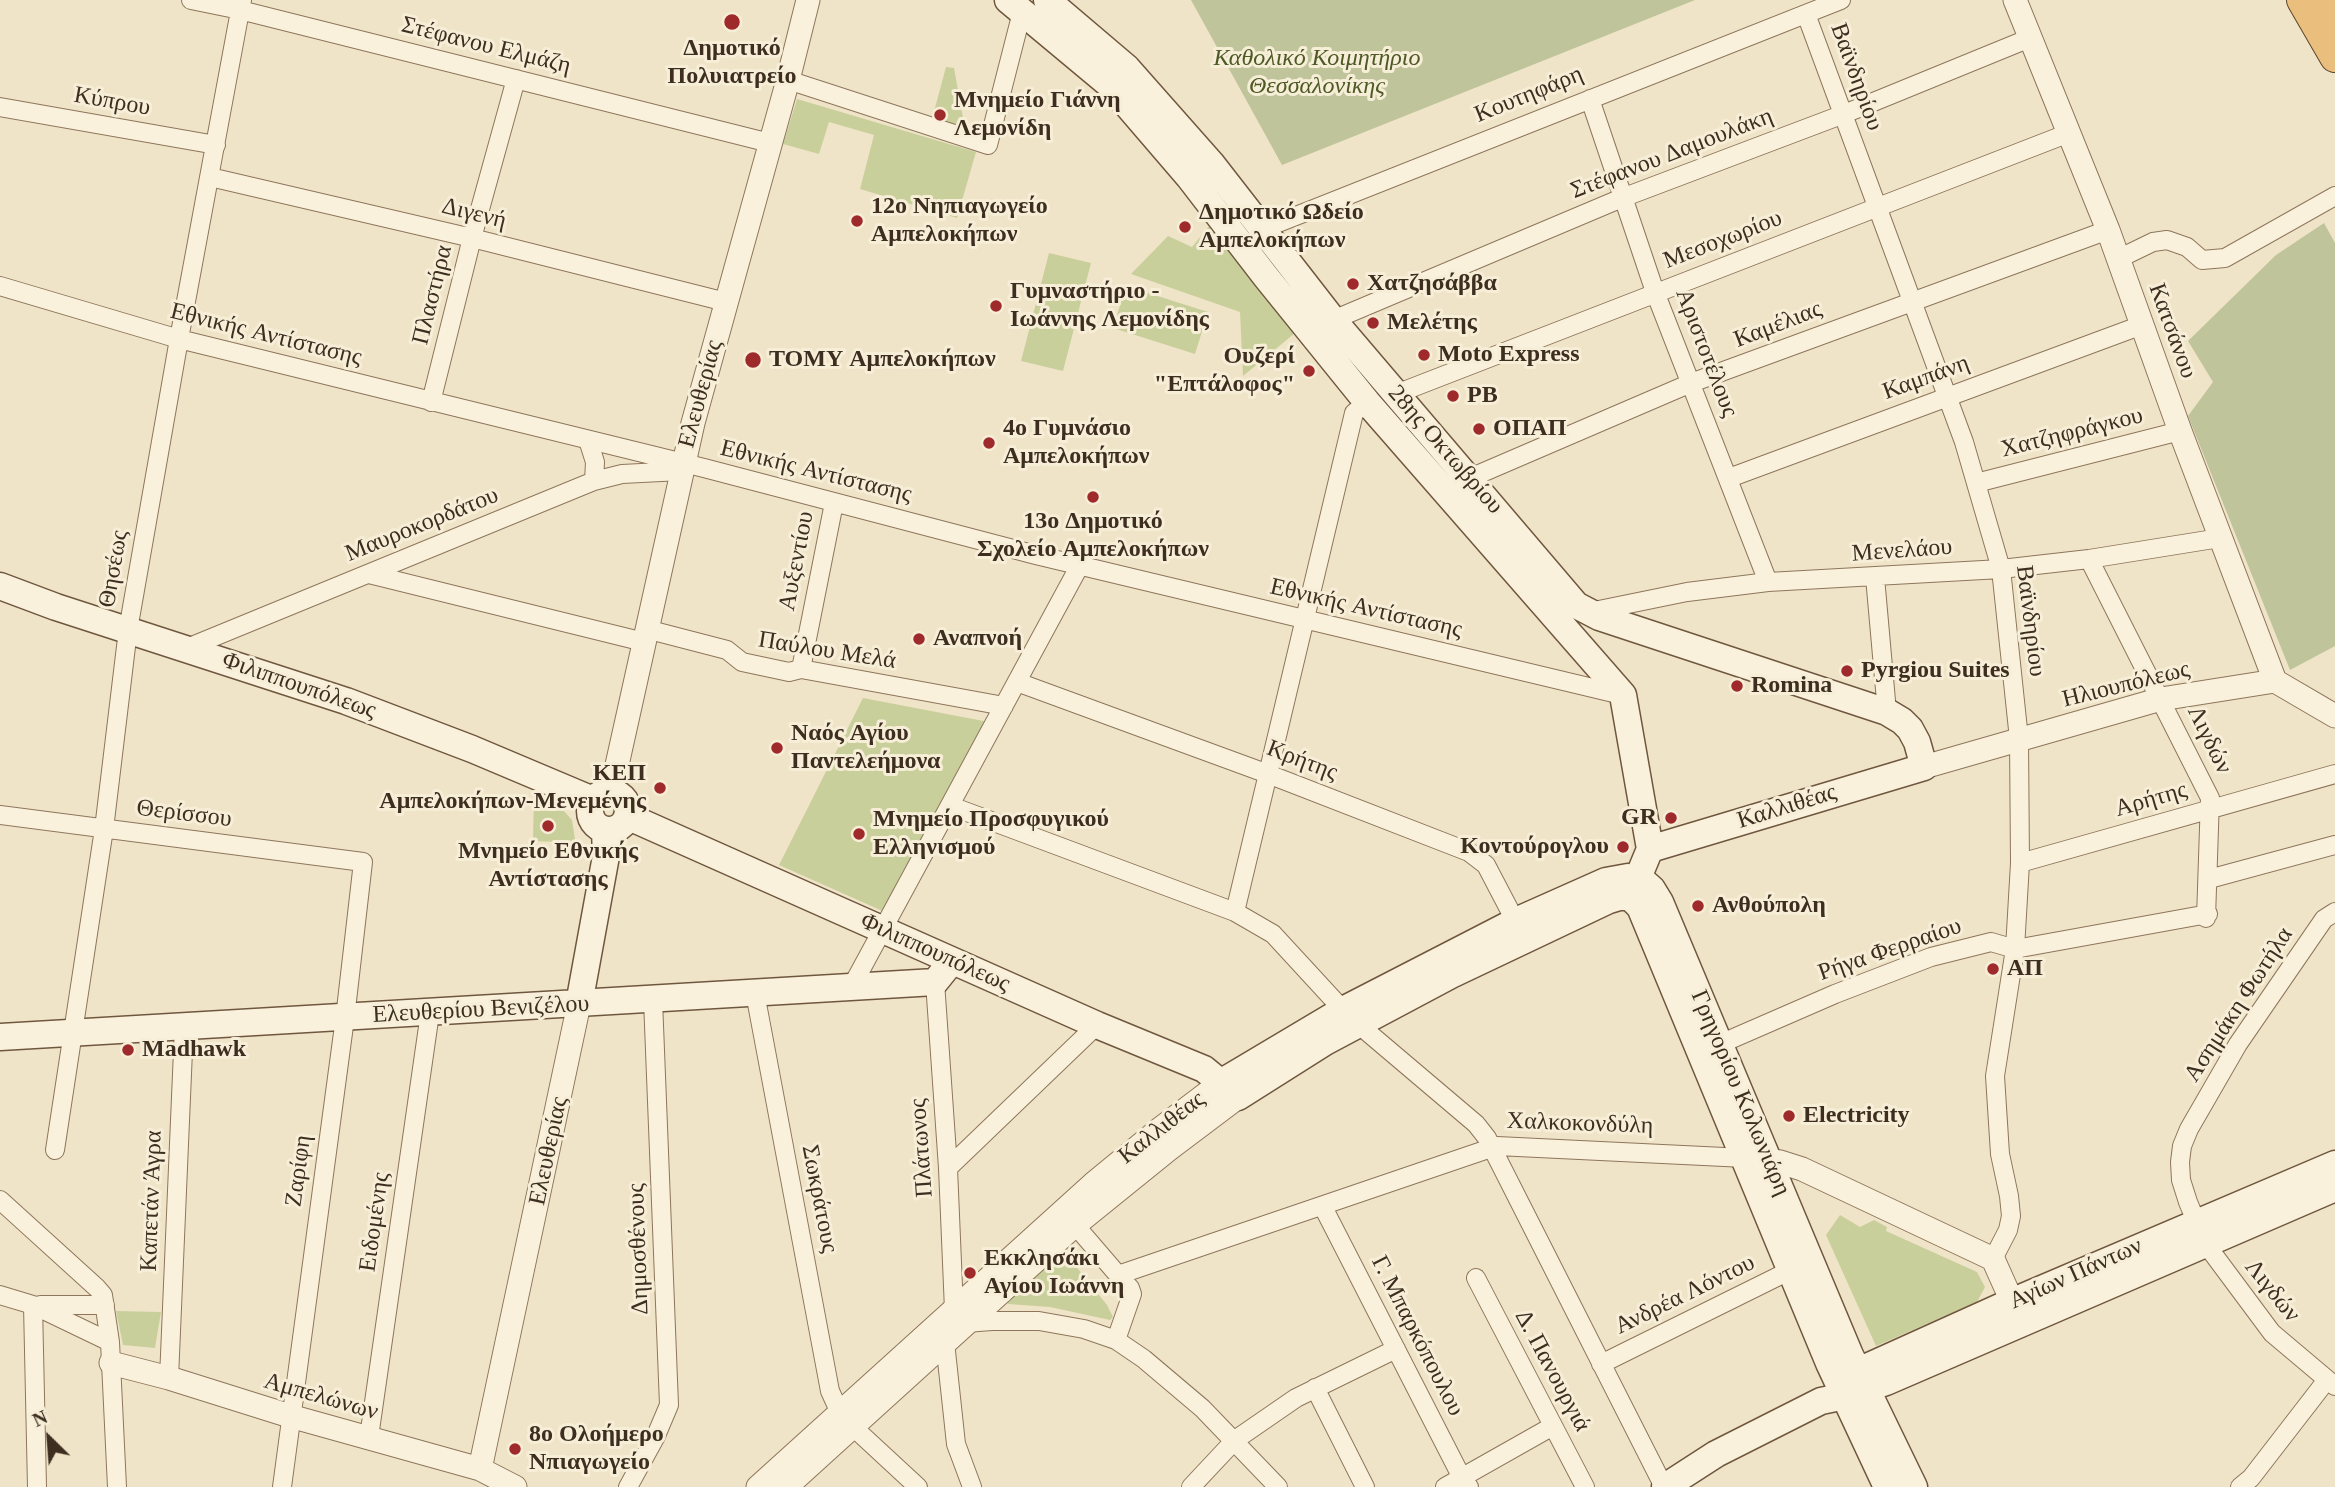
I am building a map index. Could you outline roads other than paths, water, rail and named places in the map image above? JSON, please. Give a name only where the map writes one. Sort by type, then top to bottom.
[{"type":"highway","points":[[2302,0],[2335,57]]},
{"type":"main road","name":"28ης Οκτωβρίου","points":[[1047,0],[1127,68],[1211,163],[1333,320],[1576,605],[1586,612],[1887,712],[1910,729],[1917,741],[1924,766]]},
{"type":"main road","name":"28ης Οκτωβρίου","points":[[1015,6],[1110,85],[1189,177],[1367,402],[1623,695]]},
{"type":"main road","name":"Φιλιππουπόλεως","points":[[0,586],[405,722],[602,796]]},
{"type":"main road","points":[[1623,695],[1650,849],[1634,888]]},
{"type":"main road","name":"Καλλιθέας","points":[[1650,849],[1924,766]]},
{"type":"main road","points":[[602,796],[616,793],[625,800],[628,811],[616,823]]},
{"type":"main road","name":"Φιλιππουπόλεως","points":[[616,823],[884,931],[1204,1069],[1230,1090]]},
{"type":"main road","name":"Ελευθερίας","points":[[579,1004],[606,856],[616,823]]},
{"type":"main road","name":"Καλλιθέας","points":[[1230,1090],[1351,1017],[1520,930],[1606,881],[1628,877],[1634,888]]},
{"type":"main road","name":"Γρηγορίου Κολωνιάρη","points":[[1886,1487],[1847,1388],[1757,1159],[1640,907],[1634,888],[1649,885],[1660,902],[1720,1044],[1757,1159],[1791,1270],[1847,1388],[1914,1487]]},
{"type":"main road","points":[[935,982],[952,961]]},
{"type":"main road","name":"Ελευθερίου Βενιζέλου","points":[[0,1037],[935,982]]},
{"type":"main road","name":"Αγίων Πάντων","points":[[1664,1487],[1716,1454],[1847,1388],[2201,1232],[2335,1164]]},
{"type":"main road","name":"Αγίων Πάντων","points":[[2201,1232],[2335,1188]]},
{"type":"street","name":"Στέφανου Ελμάζη","points":[[191,0],[241,5],[516,79],[770,142]]},
{"type":"street","name":"Ελευθερίας","points":[[602,796],[645,636],[682,467],[808,0]]},
{"type":"street","name":"Κουτηφάρη","points":[[1236,239],[1841,0]]},
{"type":"street","name":"Κατσάνου","points":[[2015,0],[2108,230],[2180,431],[2275,681]]},
{"type":"street","name":"Θησέως","points":[[55,1150],[104,829],[128,630],[178,339],[241,5]]},
{"type":"street","points":[[788,80],[988,145],[1015,6]]},
{"type":"street","name":"Βαϊνδηρίου","points":[[1806,14],[1964,442],[2001,569],[2019,739],[2020,863],[2015,949],[1995,1076],[2000,1154],[2011,1216],[2008,1230],[1993,1259]]},
{"type":"street","name":"Στέφανου Δαμουλάκη","points":[[1333,320],[1622,198],[1844,114],[2030,38]]},
{"type":"street","name":"Πλαστήρα","points":[[431,402],[516,79]]},
{"type":"street","name":"Αριστοτέλους","points":[[1590,99],[1655,292],[1768,582]]},
{"type":"street","name":"Κύπρου","points":[[0,107],[216,145]]},
{"type":"street","name":"Μεσοχωρίου","points":[[1396,394],[2069,133]]},
{"type":"street","name":"Διγενή","points":[[210,177],[472,238],[726,302]]},
{"type":"street","points":[[2118,259],[2153,242],[2167,240],[2187,247],[2202,260],[2225,258],[2335,196]]},
{"type":"street","name":"Καμέλιας","points":[[1469,478],[1691,383],[2108,230]]},
{"type":"street","name":"Εθνικής Αντίστασης","points":[[0,286],[178,339],[588,440],[682,467],[1623,695]]},
{"type":"street","name":"Καμπάνη","points":[[1729,478],[2142,325]]},
{"type":"street","points":[[1235,912],[1354,413],[1367,402]]},
{"type":"street","name":"Χατζηφράγκου","points":[[1976,483],[2180,431]]},
{"type":"street","points":[[588,440],[595,462],[594,481]]},
{"type":"street","name":"Μαυροκορδάτου","points":[[187,648],[594,481],[622,474],[682,467]]},
{"type":"street","name":"Αυξεντίου","points":[[801,669],[834,503]]},
{"type":"street","name":"Μενελάου","points":[[1586,612],[1687,592],[1768,582],[2001,569],[2089,559],[2220,538]]},
{"type":"street","name":"Λιγδών","points":[[2089,559],[2209,796],[2211,808],[2207,916]]},
{"type":"street","points":[[852,986],[1080,565]]},
{"type":"street","name":"Παύλου Μελά","points":[[369,574],[645,636],[727,650],[742,662],[789,673],[801,669],[1004,706]]},
{"type":"street","points":[[1875,577],[1887,712]]},
{"type":"street","points":[[2275,681],[2334,718]]},
{"type":"street","name":"Ηλιουπόλεως","points":[[1924,766],[2161,699],[2275,681]]},
{"type":"street","name":"Κρήτης","points":[[1017,682],[1268,774],[1475,855],[1486,864],[1520,930]]},
{"type":"street","name":"Αρήτης","points":[[2020,863],[2335,774]]},
{"type":"street","points":[[951,806],[1235,912],[1273,934],[1351,1017],[1476,1124],[1492,1147],[1664,1487]]},
{"type":"street","name":"Θερίσσου","points":[[0,815],[363,862]]},
{"type":"street","points":[[2209,879],[2335,845]]},
{"type":"street","name":"Ζαρίφη","points":[[282,1487],[345,1018],[363,862]]},
{"type":"street","name":"Ασημάκη Φωτήλα","points":[[2189,1129],[2238,1044],[2268,999],[2324,919],[2335,912]]},
{"type":"street","name":"Ρήγα Φερραίου","points":[[1720,1044],[1835,994],[1931,957],[1991,942],[2015,949],[2207,916]]},
{"type":"street","name":"Πλάτωνος","points":[[935,982],[960,1317]]},
{"type":"street","name":"Σωκράτους","points":[[755,993],[830,1391],[846,1420],[918,1487]]},
{"type":"street","name":"Δημοσθένους","points":[[628,1487],[655,1438],[669,1405],[653,1000]]},
{"type":"street","name":"Ελευθερίας","points":[[480,1469],[579,1004]]},
{"type":"street","name":"Ειδομένης","points":[[369,1437],[430,1013]]},
{"type":"street","points":[[948,1168],[1097,1025]]},
{"type":"street","name":"Καπετάν Άγρα","points":[[169,1378],[184,1027]]},
{"type":"street","name":"Καλλιθέας","points":[[758,1487],[945,1342],[960,1317],[1169,1149],[1230,1090]]},
{"type":"street","name":"Καλλιθέας","points":[[786,1487],[846,1420],[960,1317],[1111,1168],[1230,1090]]},
{"type":"street","name":"Λιγδών","points":[[2189,1129],[2182,1146],[2180,1171],[2188,1202],[2201,1232],[2272,1333],[2331,1384]]},
{"type":"street","name":"Χαλκοκονδύλη","points":[[1118,1275],[1492,1147],[1506,1146],[1757,1159],[1789,1164],[1818,1175],[1993,1259]]},
{"type":"street","points":[[0,1200],[103,1295],[111,1353],[117,1487]]},
{"type":"street","name":"Γ. Μπαρκόπουλου","points":[[1323,1207],[1466,1482]]},
{"type":"street","points":[[1075,1225],[1130,1288],[1132,1294],[1116,1340]]},
{"type":"street","points":[[1993,1259],[2016,1313]]},
{"type":"street","name":"Ανδρέα Λόντου","points":[[1601,1364],[1791,1270]]},
{"type":"street","name":"Δ. Πανουργιά","points":[[1476,1278],[1585,1487]]},
{"type":"street","points":[[0,1294],[33,1305],[111,1353]]},
{"type":"street","points":[[33,1305],[105,1305]]},
{"type":"street","points":[[33,1305],[37,1487]]},
{"type":"street","points":[[960,1317],[992,1321],[1040,1321],[1084,1329],[1116,1340],[1180,1389],[1235,1440],[1279,1487]]},
{"type":"street","points":[[945,1342],[956,1444],[972,1487]]},
{"type":"street","points":[[1191,1487],[1235,1440],[1296,1398],[1396,1349]]},
{"type":"street","name":"Αμπελώνων","points":[[111,1353],[169,1378],[290,1416],[480,1469],[515,1487]]},
{"type":"street","points":[[2241,1487],[2331,1384]]},
{"type":"street","points":[[1315,1388],[1365,1487]]},
{"type":"street","points":[[1445,1487],[1466,1482],[1553,1426]]},
{"type":"place","name":"Δημοτικό Πολυιατρείο","points":[[732,22]]},
{"type":"place","name":"Μνημείο Γιάννη Λεμονίδη","points":[[940,115]]},
{"type":"place","name":"12o Νηπιαγωγείο Αμπελοκήπων","points":[[857,221]]},
{"type":"place","name":"Δημοτικό Ωδείο Αμπελοκήπων","points":[[1185,227]]},
{"type":"place","name":"Χατζησάββα","points":[[1353,284]]},
{"type":"place","name":"Γυμναστήριο - Ιωάννης Λεμονίδης","points":[[996,306]]},
{"type":"place","name":"Μελέτης","points":[[1373,323]]},
{"type":"place","name":"Moto Express","points":[[1424,355]]},
{"type":"place","name":"ΤΟΜΥ Αμπελοκήπων","points":[[753,360]]},
{"type":"place","name":"Ουζερί \"Επτάλοφος\"","points":[[1309,371]]},
{"type":"place","name":"PB","points":[[1453,396]]},
{"type":"place","name":"ΟΠΑΠ","points":[[1479,429]]},
{"type":"place","name":"4ο Γυμνάσιο Αμπελοκήπων","points":[[989,443]]},
{"type":"place","name":"13o Δημοτικό Σχολείο Αμπελοκήπων","points":[[1093,497]]},
{"type":"place","name":"Αναπνοή","points":[[919,639]]},
{"type":"place","name":"Pyrgiou Suites","points":[[1847,671]]},
{"type":"place","name":"Romina","points":[[1737,686]]},
{"type":"place","name":"Ναός Αγίου Παντελεήμονα","points":[[777,748]]},
{"type":"place","name":"ΚΕΠ Αμπελοκήπων-Μενεμένης","points":[[660,788]]},
{"type":"place","name":"GR","points":[[1671,818]]},
{"type":"place","name":"Μνημείο Εθνικής Αντίστασης","points":[[548,826]]},
{"type":"place","name":"Μνημείο Προσφυγικού Ελληνισμού","points":[[859,834]]},
{"type":"place","name":"Κοντούρογλου","points":[[1623,847]]},
{"type":"place","name":"Ανθούπολη","points":[[1698,906]]},
{"type":"place","name":"ΑΠ","points":[[1993,969]]},
{"type":"place","name":"Madhawk","points":[[128,1050]]},
{"type":"place","name":"Electricity","points":[[1789,1116]]},
{"type":"place","name":"Εκκλησάκι Αγίου Ιωάννη","points":[[970,1273]]},
{"type":"place","name":"8o Ολοήμερο Νπιαγωγείο","points":[[515,1449]]},
{"type":"park label","name":"Καθολικό Κοιμητήριο Θεσσαλονίκης","points":[[1317,73]]}]
